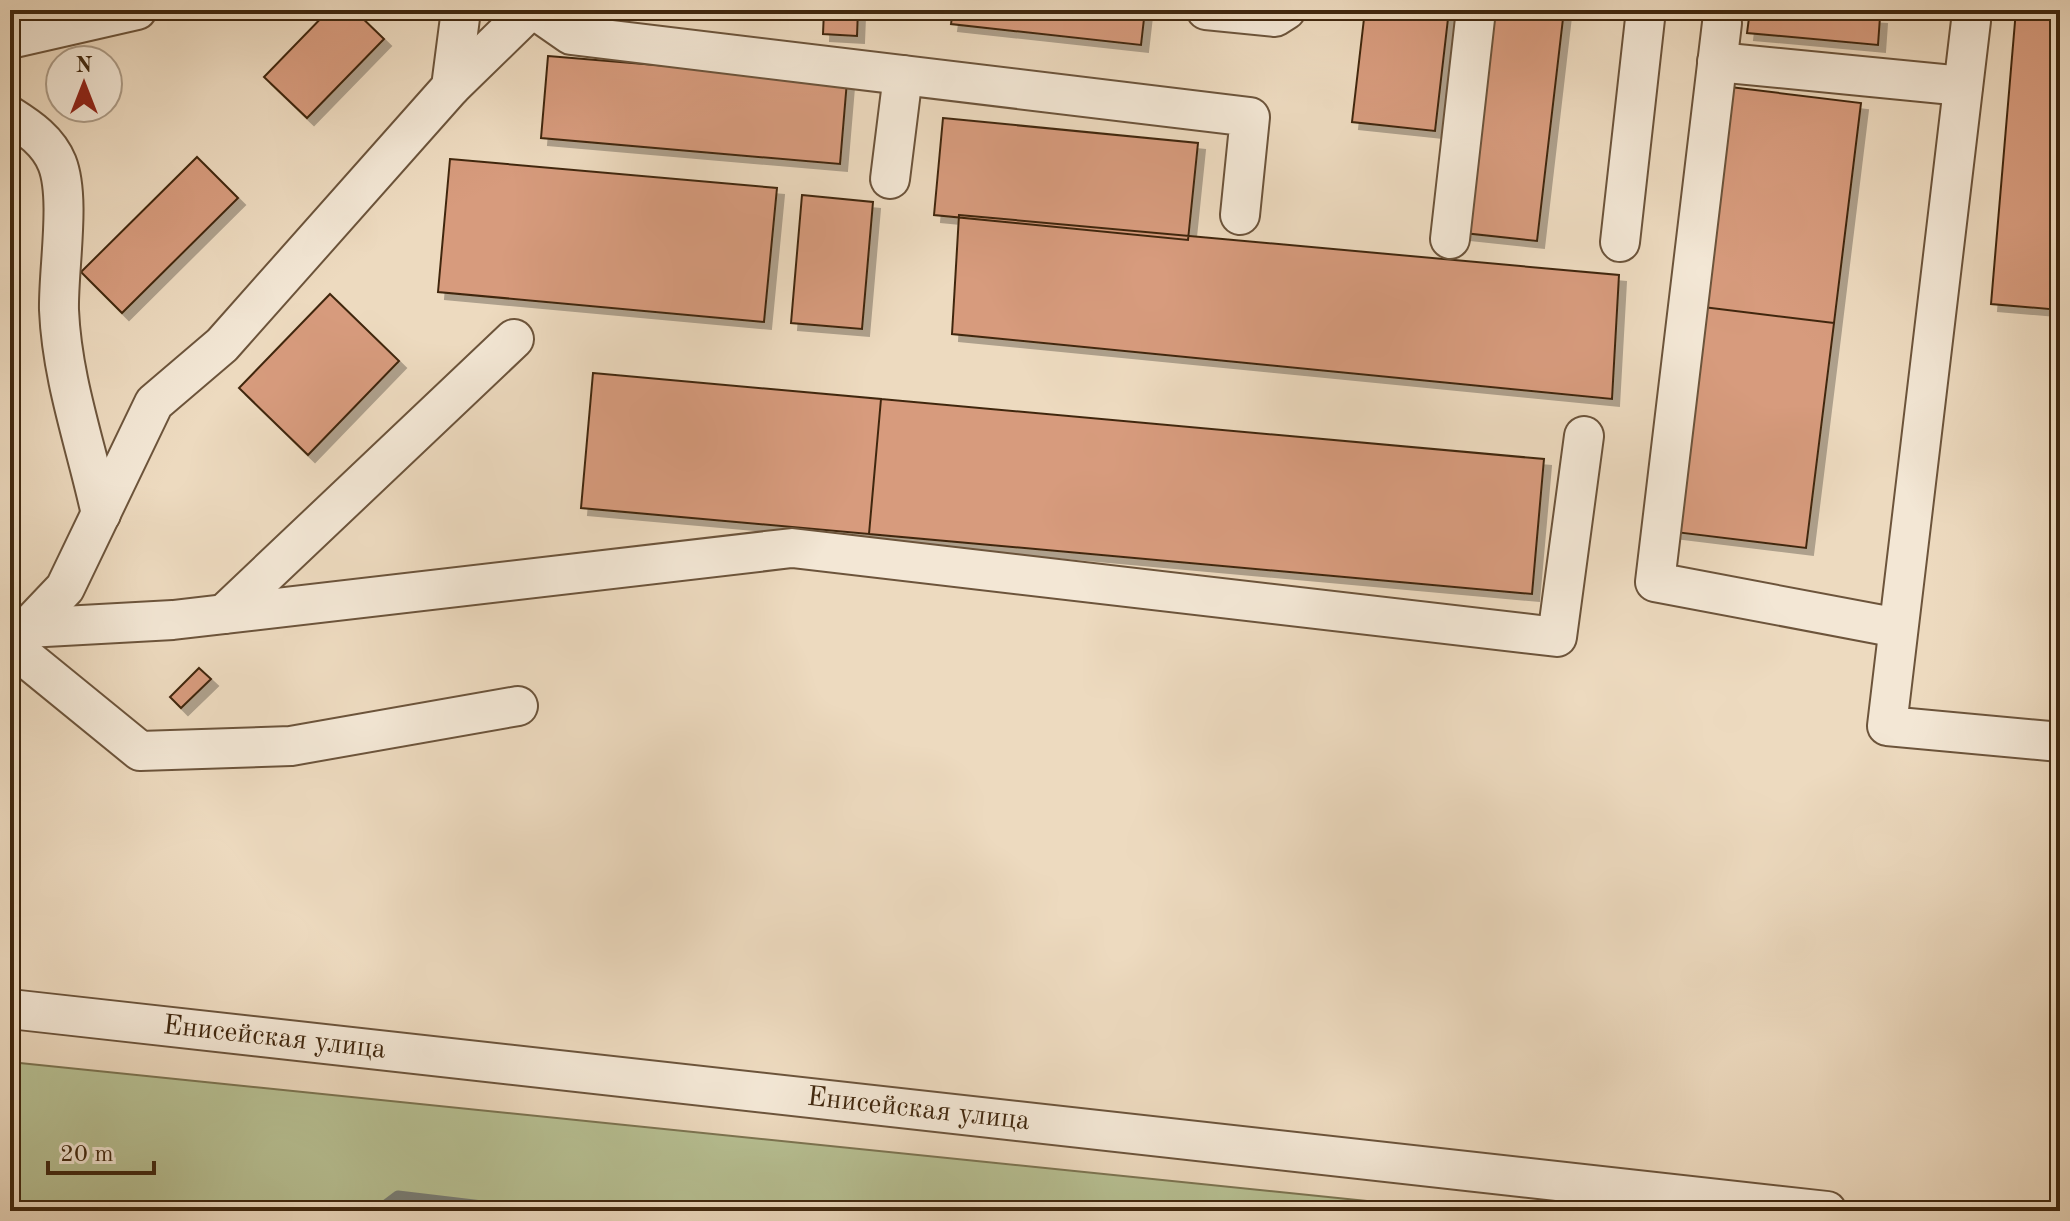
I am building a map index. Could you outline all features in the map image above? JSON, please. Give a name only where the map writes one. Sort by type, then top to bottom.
[{"type":"street","points":[[10,39],[137,10]]},
{"type":"street","points":[[451,87],[461,10]]},
{"type":"street","points":[[16,635],[65,588],[154,403],[222,345],[451,87],[532,10],[571,35],[1250,117],[1240,215]]},
{"type":"street","points":[[1206,10],[1275,17],[1286,10]]},
{"type":"street","points":[[1450,239],[1476,10]]},
{"type":"street","points":[[1620,242],[1646,10]]},
{"type":"street","points":[[1971,21],[1887,726],[2060,742]]},
{"type":"street","points":[[1722,23],[1655,582],[1898,628]]},
{"type":"street","points":[[1717,62],[1963,86]]},
{"type":"street","points":[[890,179],[903,75]]},
{"type":"street","points":[[10,116],[38,134],[57,163],[63,192],[59,309],[66,385],[85,441],[101,514]]},
{"type":"street","points":[[224,614],[514,339]]},
{"type":"street","points":[[16,635],[792,548],[1557,637],[1584,436]]},
{"type":"street","points":[[16,635],[140,751],[291,746],[518,706]]},
{"type":"street","name":"Енисейская улица","points":[[10,1009],[1827,1211]]},
{"type":"green space","points":[[10,1062],[1464,1211],[10,1211]]},
{"type":"building","points":[[329,10],[354,10],[384,39],[307,118],[264,77]]},
{"type":"building","points":[[824,10],[858,10],[857,36],[823,34]]},
{"type":"building","points":[[953,10],[1145,10],[1141,45],[951,24]]},
{"type":"building","points":[[1365,10],[1449,10],[1435,131],[1352,122]]},
{"type":"building","points":[[1489,10],[1564,10],[1537,241],[1464,233]]},
{"type":"building","points":[[1750,10],[1846,10],[1846,15],[1880,17],[1878,45],[1747,33]]},
{"type":"building","points":[[2016,10],[2060,12],[2060,310],[1991,304]]},
{"type":"building","points":[[548,56],[847,81],[840,164],[541,138]]},
{"type":"building","points":[[1730,87],[1861,103],[1834,323],[1703,307]]},
{"type":"building","points":[[943,118],[1198,143],[1188,240],[934,215]]},
{"type":"building","points":[[197,157],[238,198],[122,313],[81,272]]},
{"type":"building","points":[[450,159],[777,188],[764,322],[438,292]]},
{"type":"building","points":[[802,195],[873,202],[862,329],[791,323]]},
{"type":"building","points":[[959,215],[1619,275],[1612,399],[952,334]]},
{"type":"building","points":[[330,294],[399,361],[308,455],[239,388]]},
{"type":"building","points":[[1703,307],[1834,323],[1806,548],[1675,532]]},
{"type":"building","points":[[593,373],[881,399],[869,534],[581,508]]},
{"type":"building","points":[[881,399],[1544,459],[1532,594],[869,534]]},
{"type":"building","points":[[199,668],[211,679],[181,708],[170,697]]},
{"type":"waterway","points":[[378,1211],[398,1196],[525,1211]]}]
